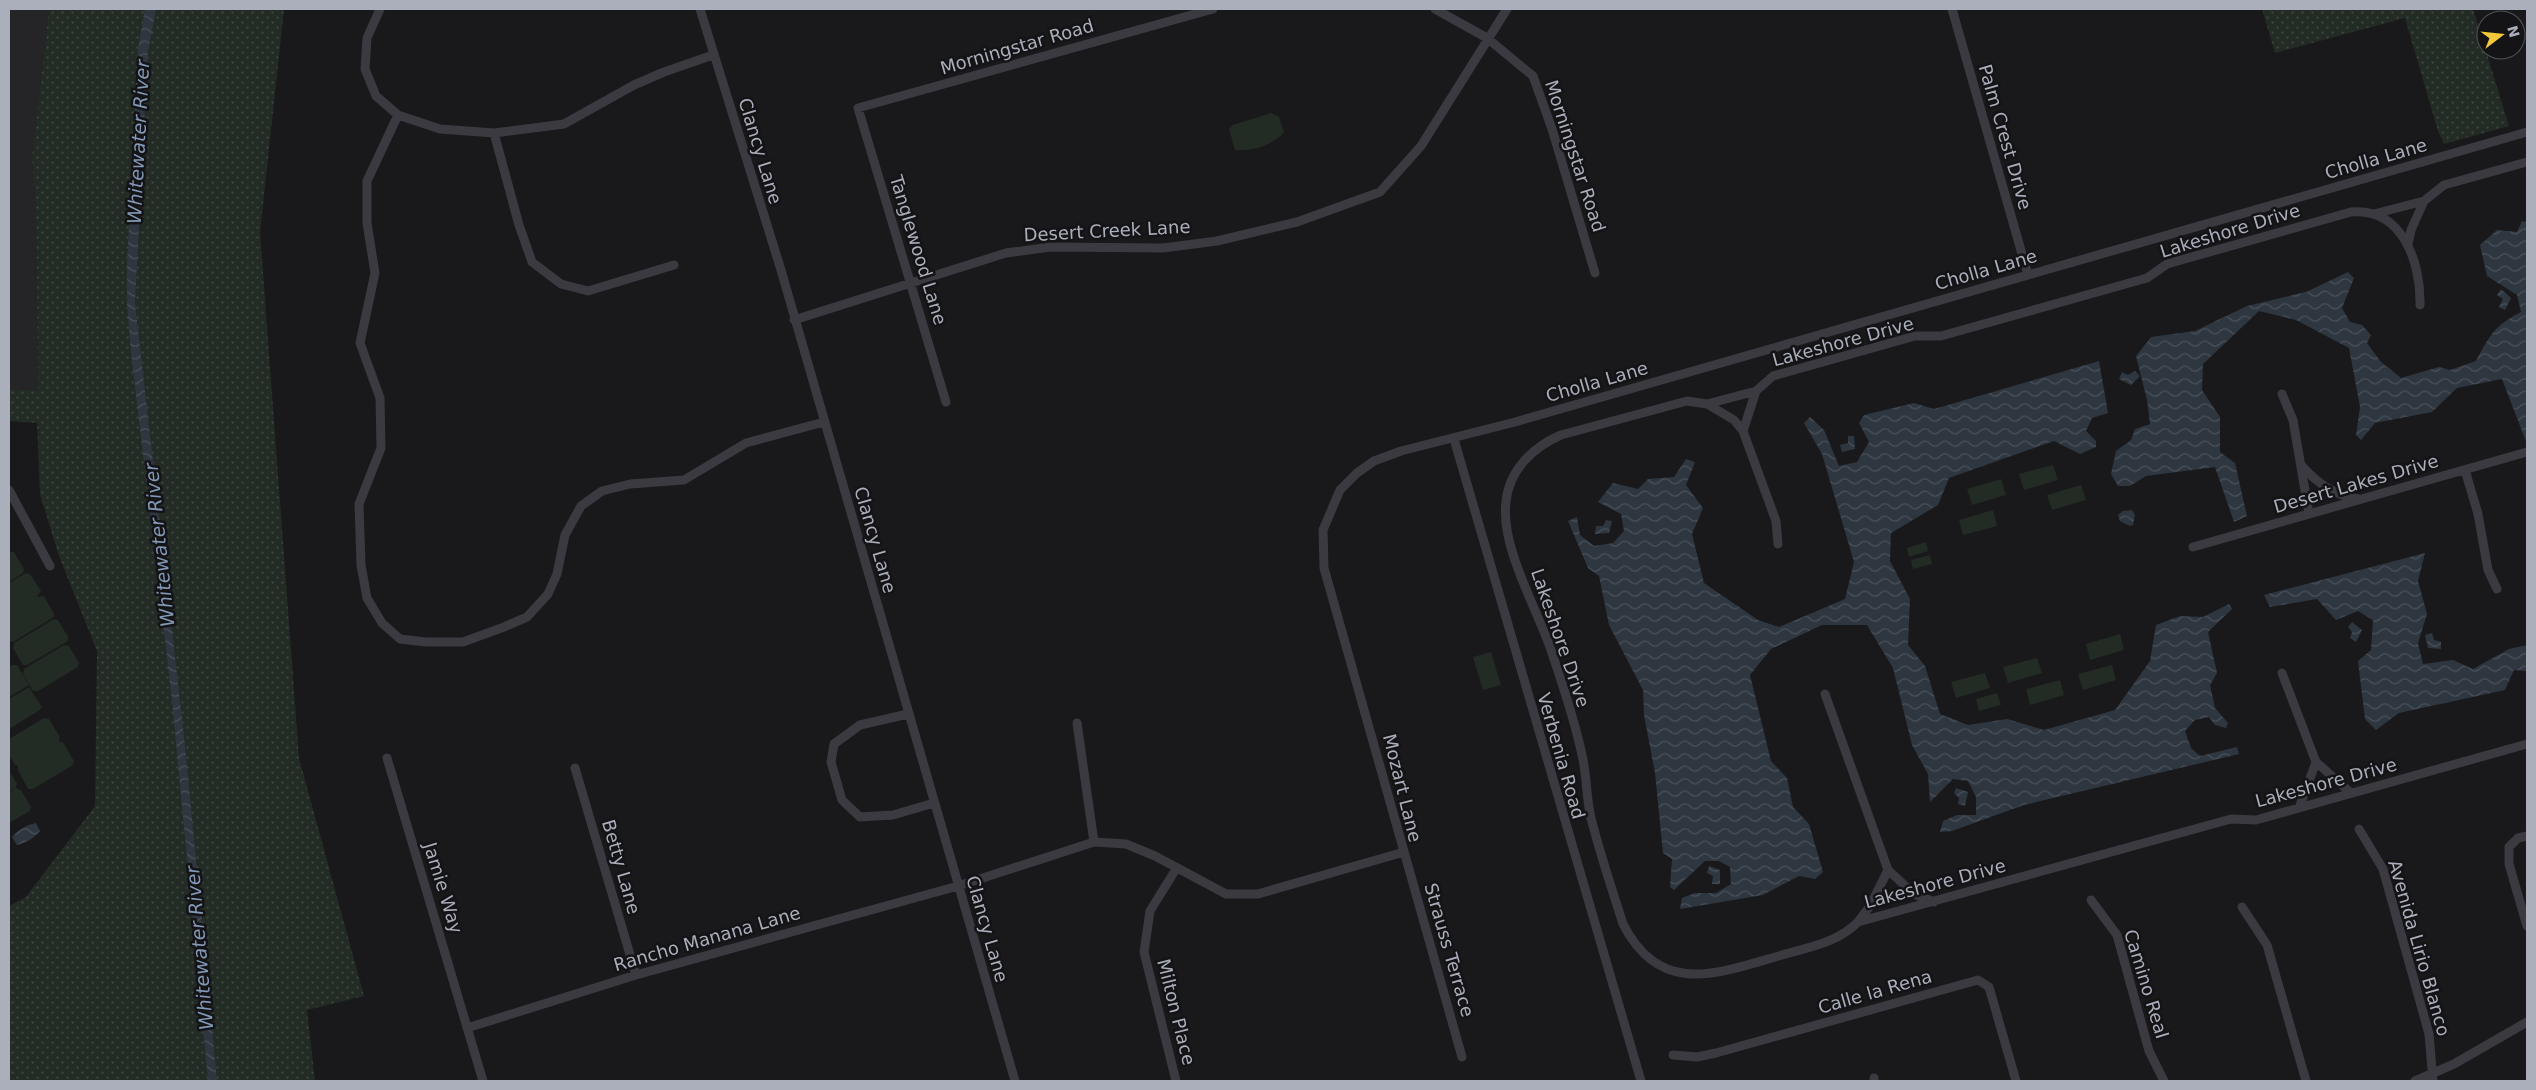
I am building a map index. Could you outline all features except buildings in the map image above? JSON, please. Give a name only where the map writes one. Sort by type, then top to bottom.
[{"type":"street","points":[[380,9],[367,38],[365,68],[376,96],[398,115],[440,129],[494,133],[564,124],[634,85],[664,72],[713,55]]},
{"type":"street","name":"Clancy Lane","points":[[700,9],[824,422],[1015,1081]]},
{"type":"street","name":"Morningstar Road","points":[[858,108],[1213,9]]},
{"type":"street","name":"Morningstar Road","points":[[1435,9],[1487,38],[1533,76],[1552,129],[1595,273]]},
{"type":"street","name":"Desert Creek Lane","points":[[794,320],[912,284],[1006,252],[1051,247],[1163,248],[1217,241],[1297,222],[1380,192],[1421,146],[1487,38],[1507,9]]},
{"type":"street","name":"Palm Crest Drive","points":[[1952,9],[2028,275]]},
{"type":"street","name":"Tanglewood Lane","points":[[858,108],[946,402]]},
{"type":"street","points":[[398,115],[367,181],[367,224],[375,273],[360,343],[380,398],[381,448],[359,504],[361,565],[367,598],[382,623],[400,639],[426,642],[463,642],[527,617],[548,594],[557,574],[565,535],[581,506],[602,491],[630,484],[684,480],[746,443],[824,422]]},
{"type":"street","name":"Cholla Lane","points":[[1454,439],[2527,132]]},
{"type":"street","points":[[494,133],[519,225],[532,262],[560,284],[588,290],[674,265]]},
{"type":"street","name":"Lakeshore Drive","points":[[2527,162],[2444,185],[2424,201],[2374,214],[2362,211],[2351,212],[2167,264],[2147,278],[1941,336],[1915,336],[1774,376],[1756,391],[1707,404],[1687,401],[1561,435],[1534,451],[1521,464],[1511,480],[1506,501],[1505,520],[1515,557],[1552,651],[1580,746],[1591,817],[1622,924],[1631,940],[1642,953],[1656,964],[1671,972],[1684,975],[1716,974],[1837,939],[1858,922],[2231,819],[2256,820],[2527,744]]},
{"type":"street","points":[[2408,244],[2411,230],[2424,201]]},
{"type":"street","points":[[2374,214],[2394,225],[2408,244],[2421,283],[2420,305]]},
{"type":"street","points":[[1743,431],[1756,391]]},
{"type":"street","points":[[2282,394],[2293,420],[2309,514]]},
{"type":"street","points":[[1707,404],[1734,420],[1743,431],[1776,521],[1778,544]]},
{"type":"street","name":"Mozart Lane","points":[[958,886],[1094,842],[1126,844],[1155,856],[1176,869],[1226,894],[1258,894],[1404,852],[1324,568],[1323,530],[1340,490],[1374,461],[1401,451],[1454,439]]},
{"type":"street","name":"Verbenia Road","points":[[1454,439],[1640,1081]]},
{"type":"street","name":"Desert Lakes Drive","points":[[2193,547],[2526,453]]},
{"type":"street","points":[[2301,465],[2326,488],[2344,496],[2362,499]]},
{"type":"street","points":[[2465,470],[2479,520],[2488,570],[2497,589]]},
{"type":"street","points":[[9,490],[50,566]]},
{"type":"street","points":[[2282,673],[2316,762],[2351,793]]},
{"type":"street","points":[[1825,694],[1888,870],[1914,894],[1934,902]]},
{"type":"street","points":[[908,714],[860,725],[834,744],[831,762],[839,790],[842,800],[860,817],[893,815],[934,803]]},
{"type":"street","points":[[1077,723],[1094,842]]},
{"type":"street","name":"Jamie Way","points":[[387,758],[483,1081]]},
{"type":"street","points":[[2299,808],[2316,762]]},
{"type":"street","name":"Betty Lane","points":[[575,768],[636,975]]},
{"type":"street","name":"Avenida Lirio Blanco","points":[[2359,829],[2383,869],[2429,1034],[2433,1078]]},
{"type":"street","points":[[2527,836],[2518,838],[2509,847],[2508,864],[2527,926]]},
{"type":"street","name":"Strauss Terrace","points":[[1404,852],[1462,1057]]},
{"type":"street","name":"Milton Place","points":[[1176,869],[1150,911],[1144,952],[1176,1081]]},
{"type":"street","points":[[1858,922],[1870,906],[1888,870]]},
{"type":"street","name":"Rancho Manana Lane","points":[[467,1028],[636,975],[958,886]]},
{"type":"street","name":"Camino Real","points":[[2091,900],[2117,935],[2149,1051],[2164,1081]]},
{"type":"street","points":[[2242,907],[2266,945],[2306,1081]]},
{"type":"street","name":"Calle la Rena","points":[[1672,1055],[1697,1057],[1716,1053],[1978,980],[1989,987],[2016,1081]]},
{"type":"street","points":[[2415,1081],[2433,1078],[2527,1022]]},
{"type":"shaded area","points":[[9,9],[49,9],[32,157],[36,214],[38,390],[9,389]]},
{"type":"shaded area","points":[[49,9],[284,9],[260,232],[299,758],[364,996],[307,1010],[315,1081],[9,1081],[9,906],[26,897],[95,806],[97,651],[59,556],[40,494],[37,423],[9,421],[9,389],[38,390],[36,214],[32,157]]},
{"type":"shaded area","points":[[2262,9],[2473,9],[2476,19],[2476,60],[2489,60],[2509,126],[2444,144],[2438,131],[2405,18],[2275,53]]},
{"type":"shaded area","points":[[1271,113],[1279,117],[1284,132],[1280,137],[1262,147],[1235,150],[1229,129],[1233,125]]},
{"type":"shaded area","points":[[2053,465],[2058,480],[2024,490],[2019,474]]},
{"type":"shaded area","points":[[2001,479],[2006,495],[1972,505],[1967,489]]},
{"type":"shaded area","points":[[2081,485],[2086,500],[2052,510],[2047,495]]},
{"type":"shaded area","points":[[1993,510],[1997,526],[1963,535],[1959,520]]},
{"type":"shaded area","points":[[1926,542],[1928,551],[1909,557],[1907,548]]},
{"type":"shaded area","points":[[9,552],[14,552],[24,569],[23,573],[9,582]]},
{"type":"shaded area","points":[[1930,555],[1932,564],[1913,569],[1911,560]]},
{"type":"shaded area","points":[[26,573],[30,574],[41,591],[37,597],[44,596],[54,617],[13,642],[9,641],[9,583]]},
{"type":"shaded area","points":[[54,619],[58,620],[68,637],[68,641],[27,665],[23,665],[13,648],[14,643]]},
{"type":"shaded area","points":[[2120,634],[2124,650],[2090,660],[2086,644]]},
{"type":"shaded area","points":[[64,645],[69,646],[79,663],[78,667],[38,691],[33,691],[23,674],[24,669]]},
{"type":"shaded area","points":[[1491,652],[1501,685],[1483,690],[1473,657]]},
{"type":"shaded area","points":[[2037,658],[2042,673],[2008,683],[2003,667]]},
{"type":"shaded area","points":[[17,665],[29,685],[9,697],[9,667]]},
{"type":"shaded area","points":[[2112,665],[2116,680],[2083,690],[2078,674]]},
{"type":"shaded area","points":[[1985,673],[1990,688],[1956,698],[1951,682]]},
{"type":"shaded area","points":[[2060,680],[2064,695],[2030,705],[2026,689]]},
{"type":"shaded area","points":[[29,687],[42,707],[9,729],[9,699]]},
{"type":"shaded area","points":[[1997,693],[2001,705],[1979,711],[1976,699]]},
{"type":"shaded area","points":[[44,718],[49,719],[60,737],[59,742],[63,742],[74,761],[73,765],[33,789],[28,789],[18,770],[18,765],[15,765],[9,755],[9,739]]},
{"type":"shaded area","points":[[9,771],[17,783],[16,788],[9,792]]},
{"type":"shaded area","points":[[16,788],[21,790],[31,807],[30,811],[9,823],[9,793]]},
{"type":"water","name":"Whitewater River","points":[[145,9],[156,9],[148,51],[135,303],[186,755],[217,1081],[208,1081],[172,700],[127,304],[127,264],[138,49]]},
{"type":"water","points":[[2522,221],[2527,222],[2527,444],[2502,379],[2457,388],[2432,412],[2375,423],[2361,440],[2356,435],[2360,407],[2349,348],[2296,320],[2259,311],[2203,364],[2202,390],[2220,417],[2220,452],[2235,463],[2247,516],[2234,522],[2215,467],[2146,476],[2130,486],[2118,486],[2111,474],[2116,451],[2131,440],[2135,429],[2150,424],[2147,400],[2136,356],[2151,337],[2195,331],[2247,306],[2306,292],[2348,272],[2354,278],[2342,308],[2350,322],[2362,325],[2371,335],[2367,343],[2381,362],[2401,378],[2439,367],[2450,370],[2476,361],[2494,332],[2521,312],[2517,295],[2487,276],[2480,245],[2497,230],[2517,232]]},
{"type":"water","points":[[2501,289],[2511,298],[2505,310],[2499,307],[2503,299],[2497,295]]},
{"type":"water","points":[[2099,361],[2108,413],[2092,418],[2086,431],[2096,441],[2096,447],[2080,454],[2054,441],[1949,478],[1938,505],[1891,533],[1890,561],[1910,599],[1908,645],[1925,666],[1940,714],[1968,725],[2007,719],[2044,730],[2115,710],[2150,661],[2156,625],[2180,616],[2203,617],[2229,604],[2232,609],[2208,632],[2217,673],[2210,685],[2215,708],[2228,723],[2226,728],[2215,725],[2209,717],[2195,720],[2185,731],[2191,748],[2200,756],[2237,747],[2239,754],[2024,805],[1952,831],[1940,832],[1943,821],[1957,815],[1976,815],[1976,797],[1968,781],[1953,779],[1930,802],[1928,774],[1912,745],[1893,668],[1867,625],[1822,625],[1771,649],[1750,675],[1771,761],[1787,778],[1793,807],[1809,824],[1823,872],[1815,879],[1799,876],[1763,895],[1680,909],[1682,898],[1695,893],[1716,893],[1731,884],[1730,867],[1719,861],[1705,861],[1674,890],[1670,887],[1672,859],[1663,853],[1655,773],[1644,715],[1643,690],[1609,625],[1599,576],[1588,568],[1568,521],[1577,517],[1580,535],[1594,546],[1613,543],[1624,531],[1621,514],[1598,502],[1613,483],[1638,489],[1648,479],[1674,477],[1686,459],[1695,462],[1686,485],[1703,508],[1692,534],[1704,583],[1758,620],[1779,627],[1845,599],[1854,562],[1822,454],[1804,423],[1810,417],[1824,430],[1839,466],[1857,462],[1869,442],[1859,423],[1864,415],[1914,403],[1934,409]]},
{"type":"water","points":[[2135,371],[2140,376],[2131,385],[2119,379],[2122,372],[2128,375]]},
{"type":"water","points":[[1848,436],[1854,436],[1855,449],[1842,452],[1840,445],[1848,443]]},
{"type":"water","points":[[2132,510],[2135,515],[2133,525],[2130,526],[2120,521],[2118,515],[2123,511]]},
{"type":"water","points":[[1606,520],[1612,521],[1609,533],[1595,534],[1596,526],[1603,526]]},
{"type":"water","points":[[2425,553],[2418,581],[2427,614],[2418,643],[2423,664],[2453,660],[2473,669],[2509,649],[2527,645],[2527,671],[2514,670],[2505,690],[2399,713],[2376,730],[2365,719],[2358,661],[2371,650],[2373,620],[2358,611],[2336,620],[2317,599],[2270,607],[2264,595]]},
{"type":"water","points":[[2352,622],[2362,630],[2356,642],[2350,638],[2352,632],[2348,627]]},
{"type":"water","points":[[2432,633],[2434,640],[2441,642],[2441,649],[2428,648],[2425,635]]},
{"type":"water","points":[[1956,788],[1968,792],[1965,806],[1958,804],[1959,798],[1954,793]]},
{"type":"water","points":[[36,823],[40,831],[30,840],[17,845],[12,837],[23,828]]},
{"type":"water","points":[[1709,866],[1720,870],[1720,884],[1712,884],[1713,876],[1707,873]]}]
